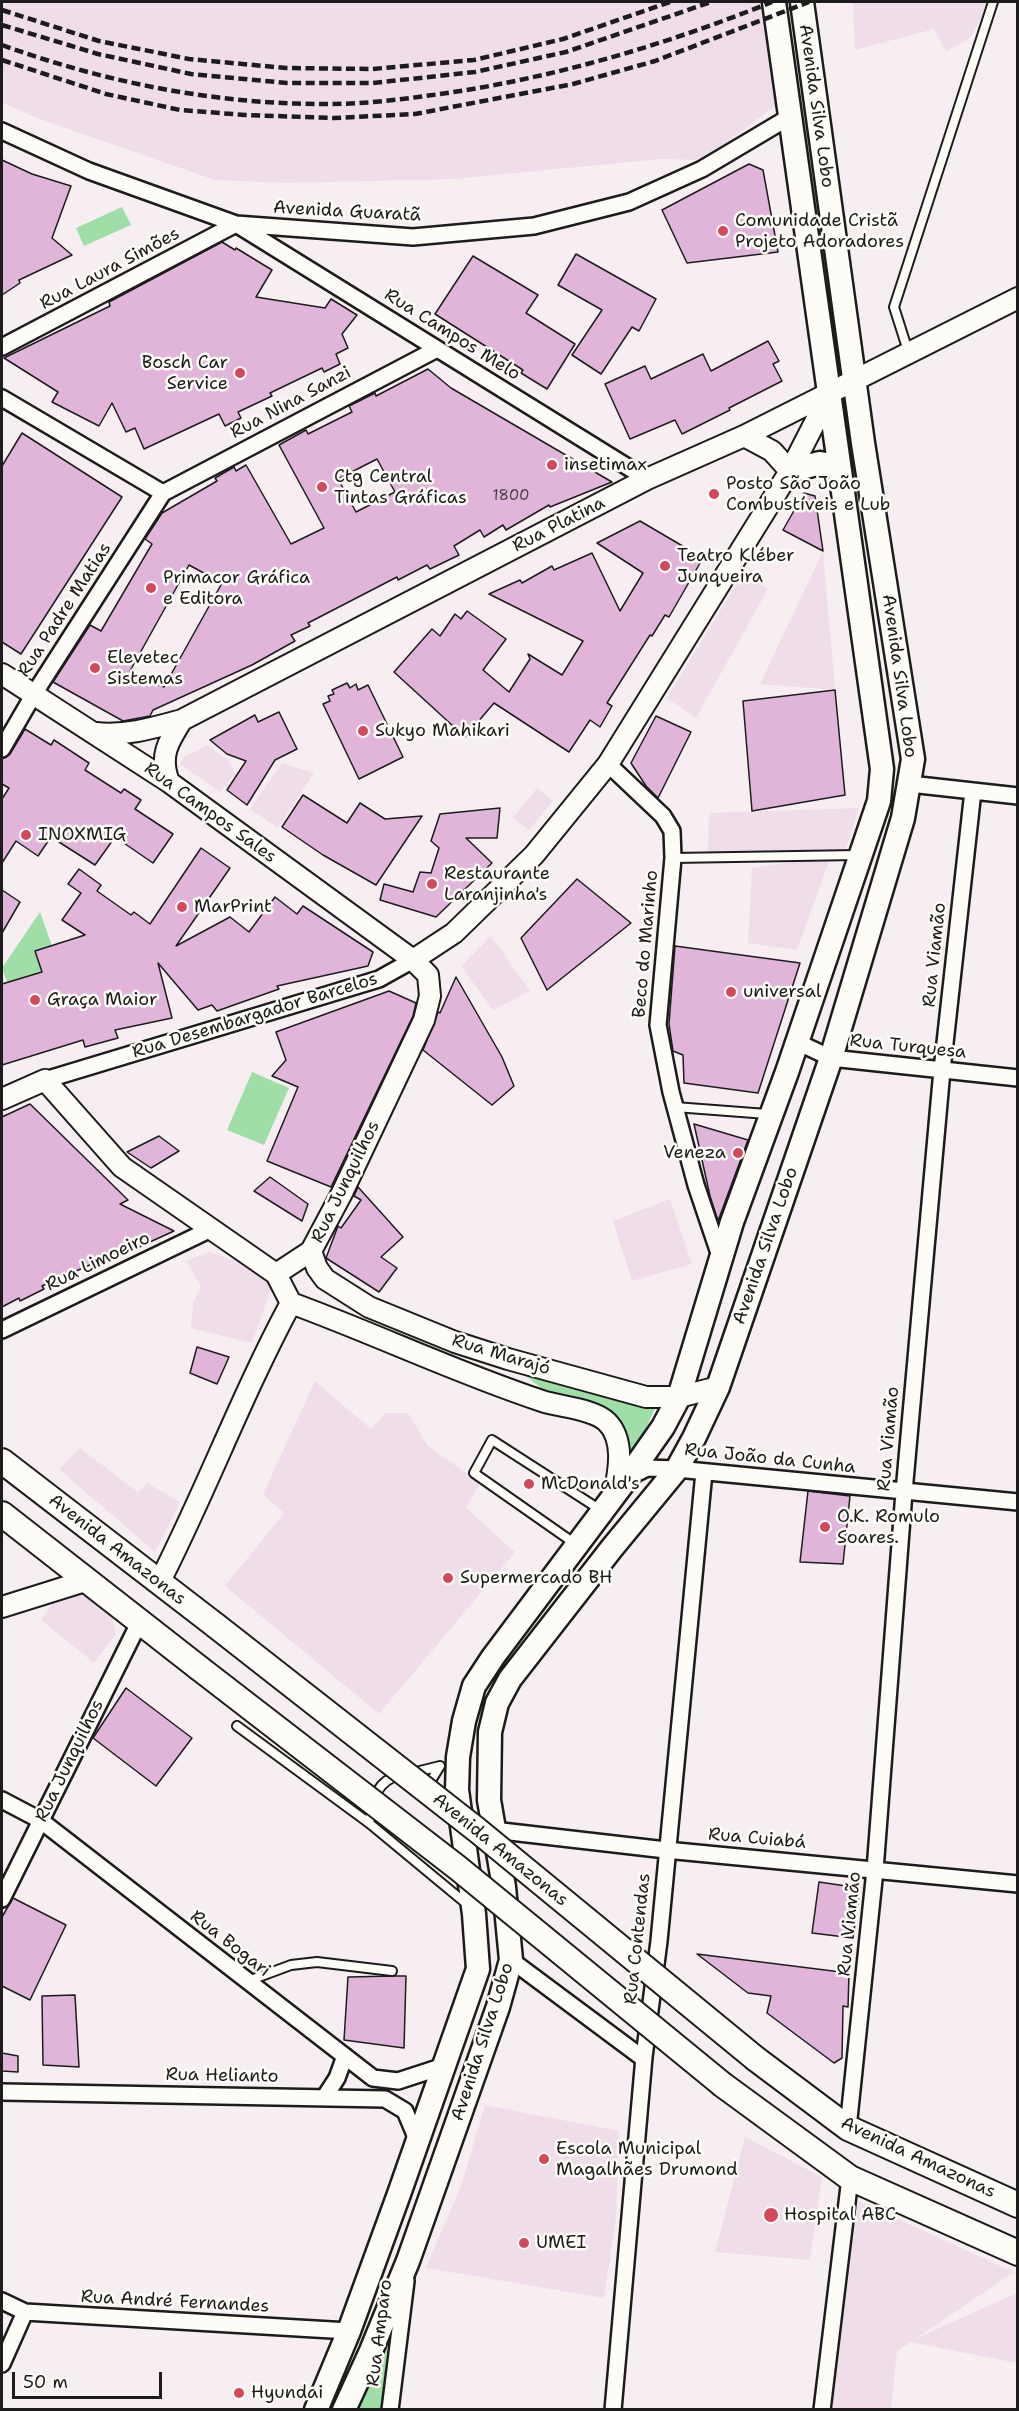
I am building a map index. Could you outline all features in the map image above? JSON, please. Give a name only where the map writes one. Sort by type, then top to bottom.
[{"type":"main road","name":"Avenida Silva Lobo","points":[[316,2409],[349,2331],[478,1969],[473,1910],[457,1790],[458,1757],[464,1721],[474,1686],[493,1657],[609,1504],[663,1427],[679,1397],[732,1222],[772,1114],[879,801],[882,769],[774,2]]},
{"type":"main road","name":"Avenida Silva Lobo","points":[[344,2409],[372,2351],[408,2261],[498,2007],[511,1960],[504,1887],[489,1800],[490,1732],[497,1703],[510,1679],[677,1469],[718,1387],[831,1058],[903,818],[910,784],[913,759],[863,443],[802,2]]},
{"type":"main road","points":[[790,471],[820,463],[838,466]]},
{"type":"main road","name":"Avenida Amazonas","points":[[2,1461],[477,1830],[756,2059],[848,2128],[1017,2205]]},
{"type":"main road","points":[[2,1514],[139,1623],[458,1868],[723,2085],[850,2178],[1017,2253]]},
{"type":"main road","points":[[349,2331],[366,2339],[372,2351]]},
{"type":"street","name":"Avenida Guaratã","points":[[2,131],[89,171],[236,224],[413,237],[534,226],[629,202],[702,169],[791,116]]},
{"type":"street","name":"Rua Laura Simões","points":[[2,347],[236,224]]},
{"type":"street","name":"Rua Campos Melo","points":[[236,224],[647,479]]},
{"type":"street","name":"Rua Platina","points":[[96,733],[115,735],[135,733],[182,720],[647,479],[744,436],[1017,298]]},
{"type":"street","name":"Rua Nina Sanzi","points":[[163,493],[437,349]]},
{"type":"street","name":"Rua Desembargador Barcelos","points":[[2,1099],[45,1080],[379,979],[454,933],[534,855],[608,764],[790,471],[830,393]]},
{"type":"street","points":[[2,398],[163,493]]},
{"type":"street","points":[[744,436],[772,451],[790,471]]},
{"type":"street","name":"Rua Padre Matias","points":[[2,749],[34,694],[163,493]]},
{"type":"street","name":"Rua Campos Sales","points":[[2,674],[169,782],[413,960]]},
{"type":"street","points":[[169,782],[164,768],[164,754],[182,720]]},
{"type":"street","name":"Beco do Marinho","points":[[608,764],[663,816],[672,831],[673,858],[658,1025],[675,1107],[707,1220],[721,1259]]},
{"type":"street","points":[[910,784],[1017,796]]},
{"type":"street","name":"Rua Viamão","points":[[848,2128],[875,1870],[904,1491],[942,1070],[973,791]]},
{"type":"street","name":"Rua Junquilhos","points":[[276,1274],[311,1251],[342,1193],[424,1020],[430,996],[428,975],[413,960]]},
{"type":"street","name":"Rua Turquesa","points":[[797,1042],[831,1058],[1017,1078]]},
{"type":"street","points":[[45,1080],[122,1167],[276,1274],[291,1303],[159,1584]]},
{"type":"street","points":[[707,1220],[718,1229],[729,1226],[732,1222]]},
{"type":"street","name":"Rua Limoeiro","points":[[2,1330],[212,1229]]},
{"type":"street","name":"Rua Marajó","points":[[311,1251],[317,1268],[325,1279],[369,1307],[455,1342],[646,1397],[679,1397],[718,1387]]},
{"type":"street","name":"Rua Marajó","points":[[291,1303],[543,1401],[596,1415],[607,1422],[616,1435],[620,1458],[609,1504]]},
{"type":"street","points":[[455,1342],[543,1401]]},
{"type":"street","name":"Rua João da Cunha","points":[[628,1477],[647,1468],[677,1469],[1017,1502]]},
{"type":"street","name":"Rua Contendas","points":[[613,2409],[644,2059],[659,1941],[704,1472]]},
{"type":"street","points":[[2,1607],[85,1581]]},
{"type":"street","name":"Rua Junquilhos","points":[[2,1899],[139,1623]]},
{"type":"street","name":"Rua Bogari","points":[[2,1800],[40,1820],[373,2078],[398,2081],[444,2066]]},
{"type":"street","name":"Rua Cuiabá","points":[[493,1830],[666,1850],[1017,1884]]},
{"type":"street","points":[[511,1960],[644,2059]]},
{"type":"street","points":[[324,2098],[337,2078],[345,2056]]},
{"type":"street","name":"Rua Helianto","points":[[2,2092],[385,2099],[405,2111],[418,2142]]},
{"type":"street","points":[[822,2409],[850,2178]]},
{"type":"street","name":"Rua Amparo","points":[[390,2409],[408,2261]]},
{"type":"street","name":"Rua André Fernandes","points":[[2,2301],[25,2312],[349,2331]]},
{"type":"street","points":[[2,2364],[25,2312]]},
{"type":"lane","points":[[908,353],[894,307],[993,2]]},
{"type":"lane","points":[[673,858],[862,855]]},
{"type":"lane","points":[[675,1107],[772,1114]]},
{"type":"lane","points":[[577,1545],[474,1473],[492,1440],[609,1504]]},
{"type":"lane","points":[[237,1726],[369,1823],[473,1910]]},
{"type":"lane","points":[[369,1823],[374,1795],[390,1778],[440,1766],[426,1787],[443,1802],[453,1802],[457,1790]]},
{"type":"lane","points":[[247,1982],[291,1965],[317,1962],[393,1971]]},
{"type":"shaded area","points":[[2,2],[759,2],[774,33],[783,100],[703,160],[660,159],[454,179],[286,183],[215,180],[34,117],[2,102]]},
{"type":"shaded area","points":[[853,2],[989,2],[971,37],[946,52],[934,29],[855,50]]},
{"type":"shaded area","points":[[823,551],[835,690],[760,684]]},
{"type":"shaded area","points":[[743,573],[768,589],[696,718],[667,698]]},
{"type":"shaded area","points":[[208,745],[230,762],[235,774],[220,792],[180,764],[184,757]]},
{"type":"shaded area","points":[[282,763],[314,773],[278,828],[250,809]]},
{"type":"shaded area","points":[[537,788],[553,801],[529,830],[513,818]]},
{"type":"shaded area","points":[[859,808],[845,852],[708,853],[709,813]]},
{"type":"shaded area","points":[[831,856],[797,950],[748,943],[752,868]]},
{"type":"shaded area","points":[[491,936],[530,991],[493,1010],[461,966]]},
{"type":"shaded area","points":[[670,1199],[692,1264],[632,1281],[613,1221]]},
{"type":"shaded area","points":[[209,1252],[276,1274],[252,1343],[191,1328],[193,1303],[201,1286],[186,1261]]},
{"type":"shaded area","points":[[315,1381],[371,1429],[386,1413],[408,1413],[427,1445],[480,1483],[466,1508],[515,1552],[379,1714],[225,1586],[284,1513],[263,1494]]},
{"type":"shaded area","points":[[80,1448],[138,1492],[147,1483],[180,1502],[155,1552],[59,1469]]},
{"type":"shaded area","points":[[76,1591],[107,1598],[116,1634],[94,1663],[41,1620],[55,1599]]},
{"type":"shaded area","points":[[485,2105],[619,2131],[616,2218],[604,2298],[426,2268],[461,2186]]},
{"type":"shaded area","name":"Hospital ABC","points":[[745,2137],[822,2177],[810,2260],[715,2252]]},
{"type":"shaded area","points":[[858,2201],[1014,2272],[915,2339],[1017,2293],[1017,2363],[911,2342],[897,2351],[891,2409],[832,2409]]},
{"type":"green space","points":[[122,207],[131,225],[84,246],[76,228]]},
{"type":"green space","points":[[40,912],[52,946],[35,951],[42,972],[8,984],[2,968]]},
{"type":"green space","points":[[252,1072],[289,1088],[264,1145],[227,1130]]},
{"type":"green space","points":[[522,1373],[656,1406],[644,1433],[628,1453],[571,1399],[541,1388]]},
{"type":"green space","points":[[379,2346],[387,2347],[382,2409],[355,2410]]},
{"type":"building","points":[[2,160],[32,174],[71,186],[52,238],[72,255],[19,280],[20,283],[2,295]]},
{"type":"building","name":"Comunidade Cristã Projeto Adoradores","points":[[749,164],[763,170],[778,252],[687,263],[662,210]]},
{"type":"building","points":[[222,242],[272,270],[256,297],[325,308],[331,299],[357,315],[342,334],[348,348],[336,354],[340,364],[324,372],[322,368],[270,393],[272,396],[238,412],[241,418],[225,426],[219,414],[144,449],[135,428],[126,432],[112,403],[99,426],[52,402],[58,392],[4,358],[110,306],[109,302]]},
{"type":"building","points":[[576,254],[656,299],[639,331],[632,327],[601,374],[572,355],[602,310],[558,285]]},
{"type":"building","points":[[473,256],[538,295],[526,313],[575,344],[547,389],[521,373],[523,370],[435,314]]},
{"type":"building","points":[[768,341],[779,361],[773,364],[782,381],[682,434],[675,420],[630,439],[605,384],[645,366],[651,379],[703,354],[711,371]]},
{"type":"building","points":[[428,369],[451,388],[612,482],[550,507],[549,505],[506,530],[503,525],[484,537],[480,530],[454,546],[459,555],[430,569],[427,565],[398,580],[397,577],[308,623],[310,626],[291,635],[295,641],[252,665],[153,710],[150,716],[123,721],[53,682],[90,625],[101,631],[152,544],[145,539],[162,513],[217,481],[215,478],[234,467],[236,471],[246,465],[291,544],[324,528],[279,445],[306,430],[308,434],[352,412],[349,406],[375,393],[376,396]],"holes":[[[377,459],[395,492],[356,512],[338,479]],[[189,565],[222,583],[164,687],[130,671]]]},
{"type":"building","points":[[22,433],[122,497],[21,654],[2,642],[2,466]]},
{"type":"building","points":[[804,493],[815,496],[823,551],[783,530]]},
{"type":"building","points":[[640,521],[703,558],[669,617],[665,615],[652,636],[650,635],[607,703],[612,706],[600,727],[590,720],[569,752],[494,703],[465,737],[394,672],[432,629],[440,636],[455,614],[461,619],[467,611],[506,639],[483,670],[509,692],[530,659],[528,654],[562,675],[583,641],[489,594],[520,580],[522,583],[552,566],[554,570],[592,553],[620,611],[643,573],[597,543]]},
{"type":"building","name":"Sukyo Mahikari","points":[[347,683],[350,688],[356,684],[358,690],[368,685],[403,757],[359,779],[323,704],[330,701],[328,696],[334,694],[332,690]]},
{"type":"building","points":[[835,690],[845,795],[752,811],[743,701]]},
{"type":"building","points":[[279,712],[297,749],[275,760],[247,805],[227,790],[246,761],[227,754],[210,740],[255,715],[258,722]]},
{"type":"building","points":[[656,716],[691,732],[658,798],[646,786],[631,763]]},
{"type":"building","points":[[25,729],[51,745],[54,740],[89,763],[85,770],[121,793],[124,789],[141,800],[135,809],[173,834],[153,863],[115,837],[95,865],[51,837],[38,856],[16,841],[2,863],[2,799],[9,788],[2,784],[2,759],[10,754]]},
{"type":"building","points":[[303,795],[347,823],[360,803],[385,819],[422,816],[376,885],[323,855],[282,827]]},
{"type":"building","points":[[500,808],[497,838],[466,838],[492,863],[436,917],[380,900],[384,884],[413,892],[420,872],[431,873],[439,848],[431,841],[440,814]]},
{"type":"building","points":[[201,848],[230,868],[176,946],[230,917],[249,932],[275,897],[297,914],[303,906],[373,952],[368,966],[277,986],[279,989],[217,1011],[212,1005],[198,1010],[158,963],[172,1018],[115,1030],[118,1038],[85,1047],[83,1040],[2,1065],[2,984],[42,972],[35,951],[85,935],[62,920],[81,893],[68,884],[79,869],[101,885],[97,891],[131,915],[134,912],[150,924]]},
{"type":"building","points":[[577,879],[631,923],[547,990],[521,938]]},
{"type":"building","points":[[2,890],[20,902],[2,933]]},
{"type":"building","name":"universal","points":[[675,946],[800,963],[758,1093],[684,1083],[683,1055],[673,1051],[669,1024]]},
{"type":"building","points":[[456,977],[502,1057],[514,1086],[492,1105],[423,1050],[438,1012],[440,1013]]},
{"type":"building","points":[[389,991],[416,1003],[413,1016],[331,1187],[267,1161],[298,1087],[272,1076],[286,1060],[276,1032]]},
{"type":"building","points":[[30,1104],[128,1200],[120,1204],[174,1231],[117,1257],[115,1255],[42,1286],[44,1289],[2,1307],[2,1117]]},
{"type":"building","points":[[694,1124],[748,1140],[718,1221],[710,1196]]},
{"type":"building","points":[[159,1136],[179,1151],[151,1168],[127,1152]]},
{"type":"building","points":[[270,1177],[308,1204],[302,1221],[254,1191]]},
{"type":"building","points":[[358,1187],[403,1237],[381,1257],[397,1268],[379,1292],[326,1258],[338,1226],[341,1228],[361,1200],[354,1196]]},
{"type":"building","points":[[197,1347],[229,1357],[217,1384],[190,1373]]},
{"type":"building","name":"O.K. Romulo Soares.","points":[[808,1491],[850,1496],[843,1564],[800,1562]]},
{"type":"building","points":[[126,1688],[192,1738],[156,1786],[93,1738]]},
{"type":"building","points":[[819,1882],[860,1888],[853,1938],[812,1933]]},
{"type":"building","points":[[13,1898],[66,1925],[30,2000],[2,1986],[2,1917]]},
{"type":"building","points":[[697,1954],[849,1973],[848,2007],[843,2006],[842,2058],[834,2063],[767,2013],[771,1996],[748,1993]]},
{"type":"building","points":[[406,1976],[404,2048],[344,2040],[348,1977]]},
{"type":"building","points":[[75,1995],[79,2067],[43,2065],[42,1996]]},
{"type":"building","points":[[2,2053],[18,2056],[18,2072],[2,2071]]},
{"type":"railway","points":[[2,10],[99,41],[189,59],[286,68],[372,69],[474,60],[563,39],[670,2]]},
{"type":"railway","points":[[2,25],[98,54],[191,74],[287,83],[373,83],[475,72],[566,52],[711,2]]},
{"type":"railway","points":[[2,45],[123,81],[205,96],[289,103],[358,103],[413,98],[483,87],[567,69],[650,46],[772,2]]},
{"type":"railway","points":[[2,60],[106,94],[180,110],[334,118],[415,114],[573,84],[655,61],[809,2]]},
{"type":"place","name":"Comunidade Cristã Projeto Adoradores","points":[[723,231]]},
{"type":"place","name":"Bosch Car Service","points":[[240,373]]},
{"type":"place","name":"insetimax","points":[[552,465]]},
{"type":"place","name":"Ctg Central Tintas Gráficas","points":[[322,487]]},
{"type":"place","name":"Posto São João Combustíveis e Lub","points":[[714,494]]},
{"type":"place","name":"Teatro Kléber Junqueira","points":[[665,566]]},
{"type":"place","name":"Primacor Gráfica e Editora","points":[[151,588]]},
{"type":"place","name":"Elevetec Sistemas","points":[[95,668]]},
{"type":"place","name":"Sukyo Mahikari","points":[[363,731]]},
{"type":"place","name":"INOXMIG","points":[[26,835]]},
{"type":"place","name":"Restaurante Laranjinha's","points":[[432,884]]},
{"type":"place","name":"MarPrint","points":[[182,907]]},
{"type":"place","name":"universal","points":[[731,992]]},
{"type":"place","name":"Graça Maior","points":[[35,1000]]},
{"type":"place","name":"Veneza","points":[[738,1153]]},
{"type":"place","name":"McDonald's","points":[[529,1484]]},
{"type":"place","name":"O.K. Romulo Soares.","points":[[825,1527]]},
{"type":"place","name":"Supermercado BH","points":[[448,1578]]},
{"type":"place","name":"Escola Municipal Magalhães Drumond","points":[[544,2159]]},
{"type":"place","name":"Hospital ABC","points":[[771,2215]]},
{"type":"place","name":"UMEI","points":[[524,2243]]},
{"type":"place","name":"Hyundai","points":[[239,2393]]}]
